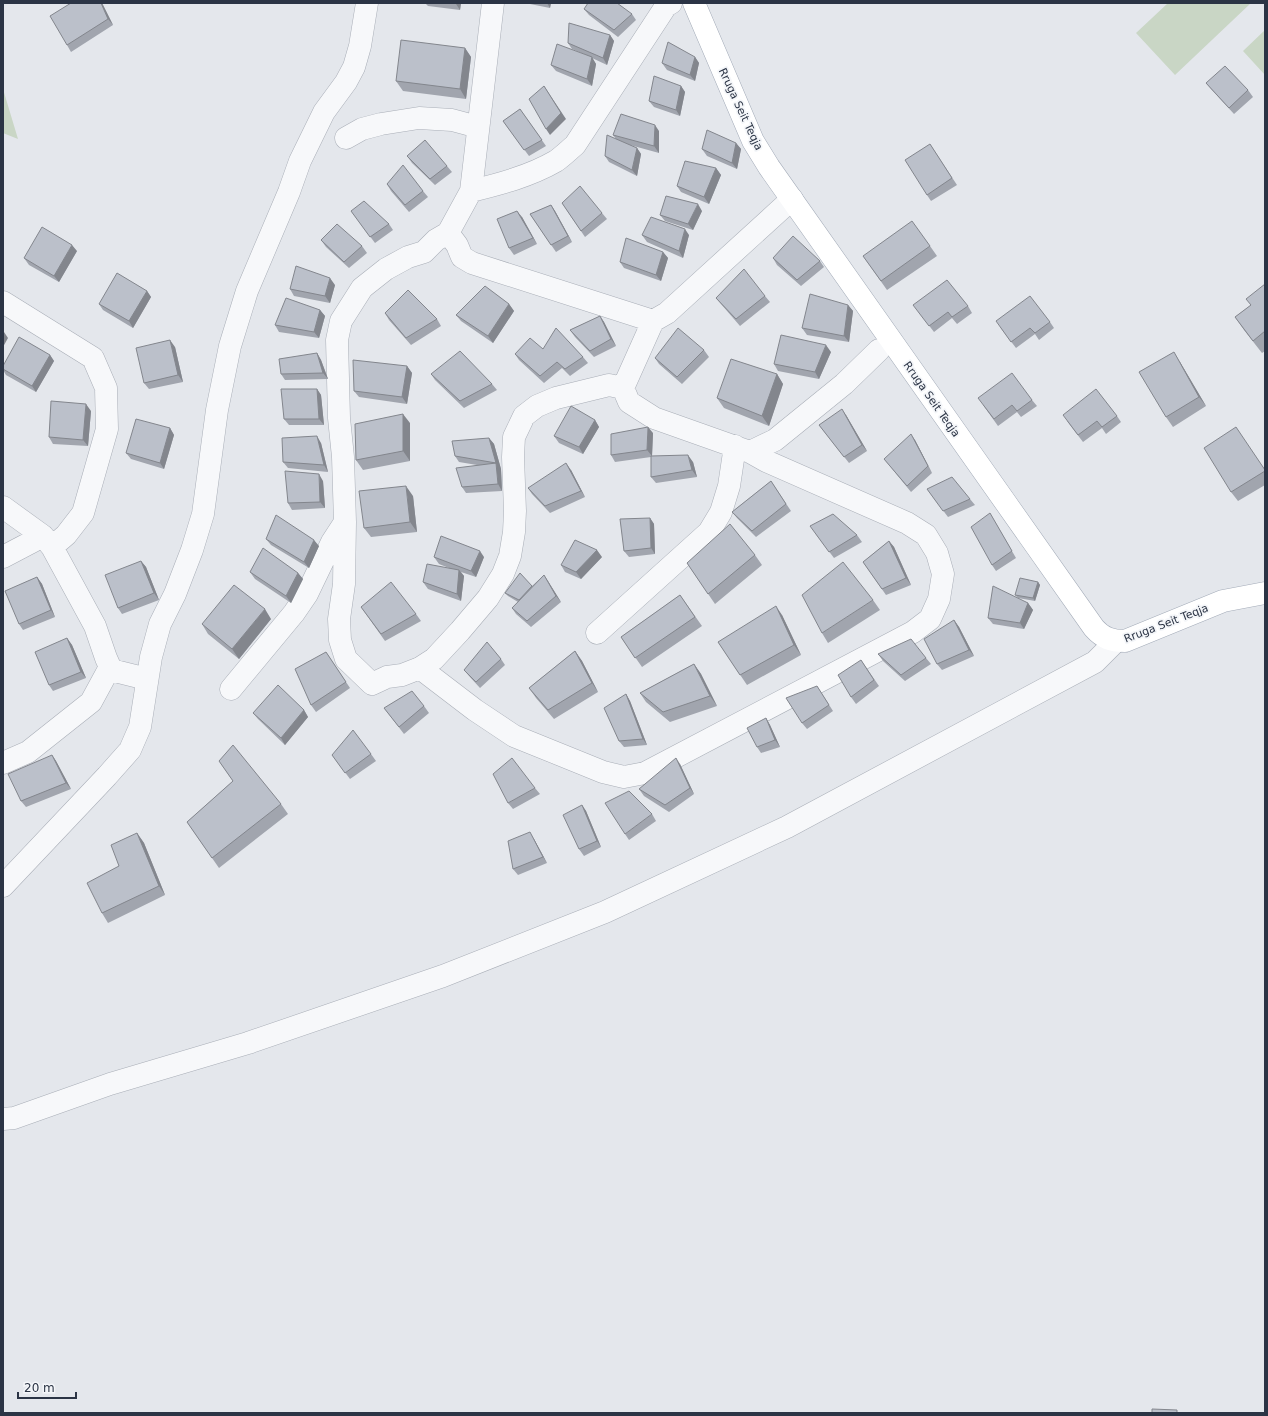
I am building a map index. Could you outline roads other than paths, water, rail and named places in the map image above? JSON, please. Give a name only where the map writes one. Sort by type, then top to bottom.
[{"type":"main road","name":"Rruga Seit Teqja","points":[[694,3],[753,141],[792,199],[1094,628],[1107,639],[1125,641],[1223,601],[1265,593]]},
{"type":"street","points":[[3,886],[130,750],[140,727],[151,657],[160,624],[175,594],[192,550],[203,514],[217,410],[230,346],[247,292],[289,192],[300,161],[324,112],[346,82],[354,67],[360,46],[368,3]]},
{"type":"street","points":[[493,3],[471,191],[448,233],[436,240],[424,252],[408,257],[386,268],[362,288],[341,321],[337,340],[337,376],[343,457],[345,522],[344,584],[339,619],[340,640],[346,659],[372,684],[387,677],[402,675],[420,668],[434,659],[488,598],[503,574],[510,556],[514,532],[514,437],[524,416],[537,406],[556,398],[610,385],[623,388]]},
{"type":"street","points":[[471,191],[509,182],[533,172],[556,160],[575,145],[666,6],[672,3]]},
{"type":"street","points":[[346,138],[368,127],[418,118],[452,120],[478,127]]},
{"type":"street","points":[[420,668],[474,710],[514,736],[603,772],[624,777],[645,773],[914,632],[930,619],[939,599],[943,574],[937,553],[926,534],[907,523],[766,461],[743,449],[654,418],[629,402],[623,388],[653,321],[667,313],[792,199]]},
{"type":"street","points":[[448,233],[457,245],[462,257],[472,263],[653,321]]},
{"type":"street","points":[[3,302],[93,358],[106,388],[107,429],[83,513],[66,535],[3,557]]},
{"type":"street","points":[[743,449],[774,440],[844,384],[880,350]]},
{"type":"street","points":[[597,633],[709,532],[722,512],[728,486],[743,449]]},
{"type":"street","points":[[3,507],[48,542],[95,626],[110,667],[115,671],[147,679]]},
{"type":"street","points":[[231,689],[294,613],[307,594],[332,542],[345,522]]},
{"type":"street","points":[[3,1119],[14,1118],[110,1084],[255,1040],[443,976],[605,912],[794,824],[1095,662],[1116,641]]},
{"type":"street","points":[[3,763],[28,752],[91,702],[110,667]]}]
